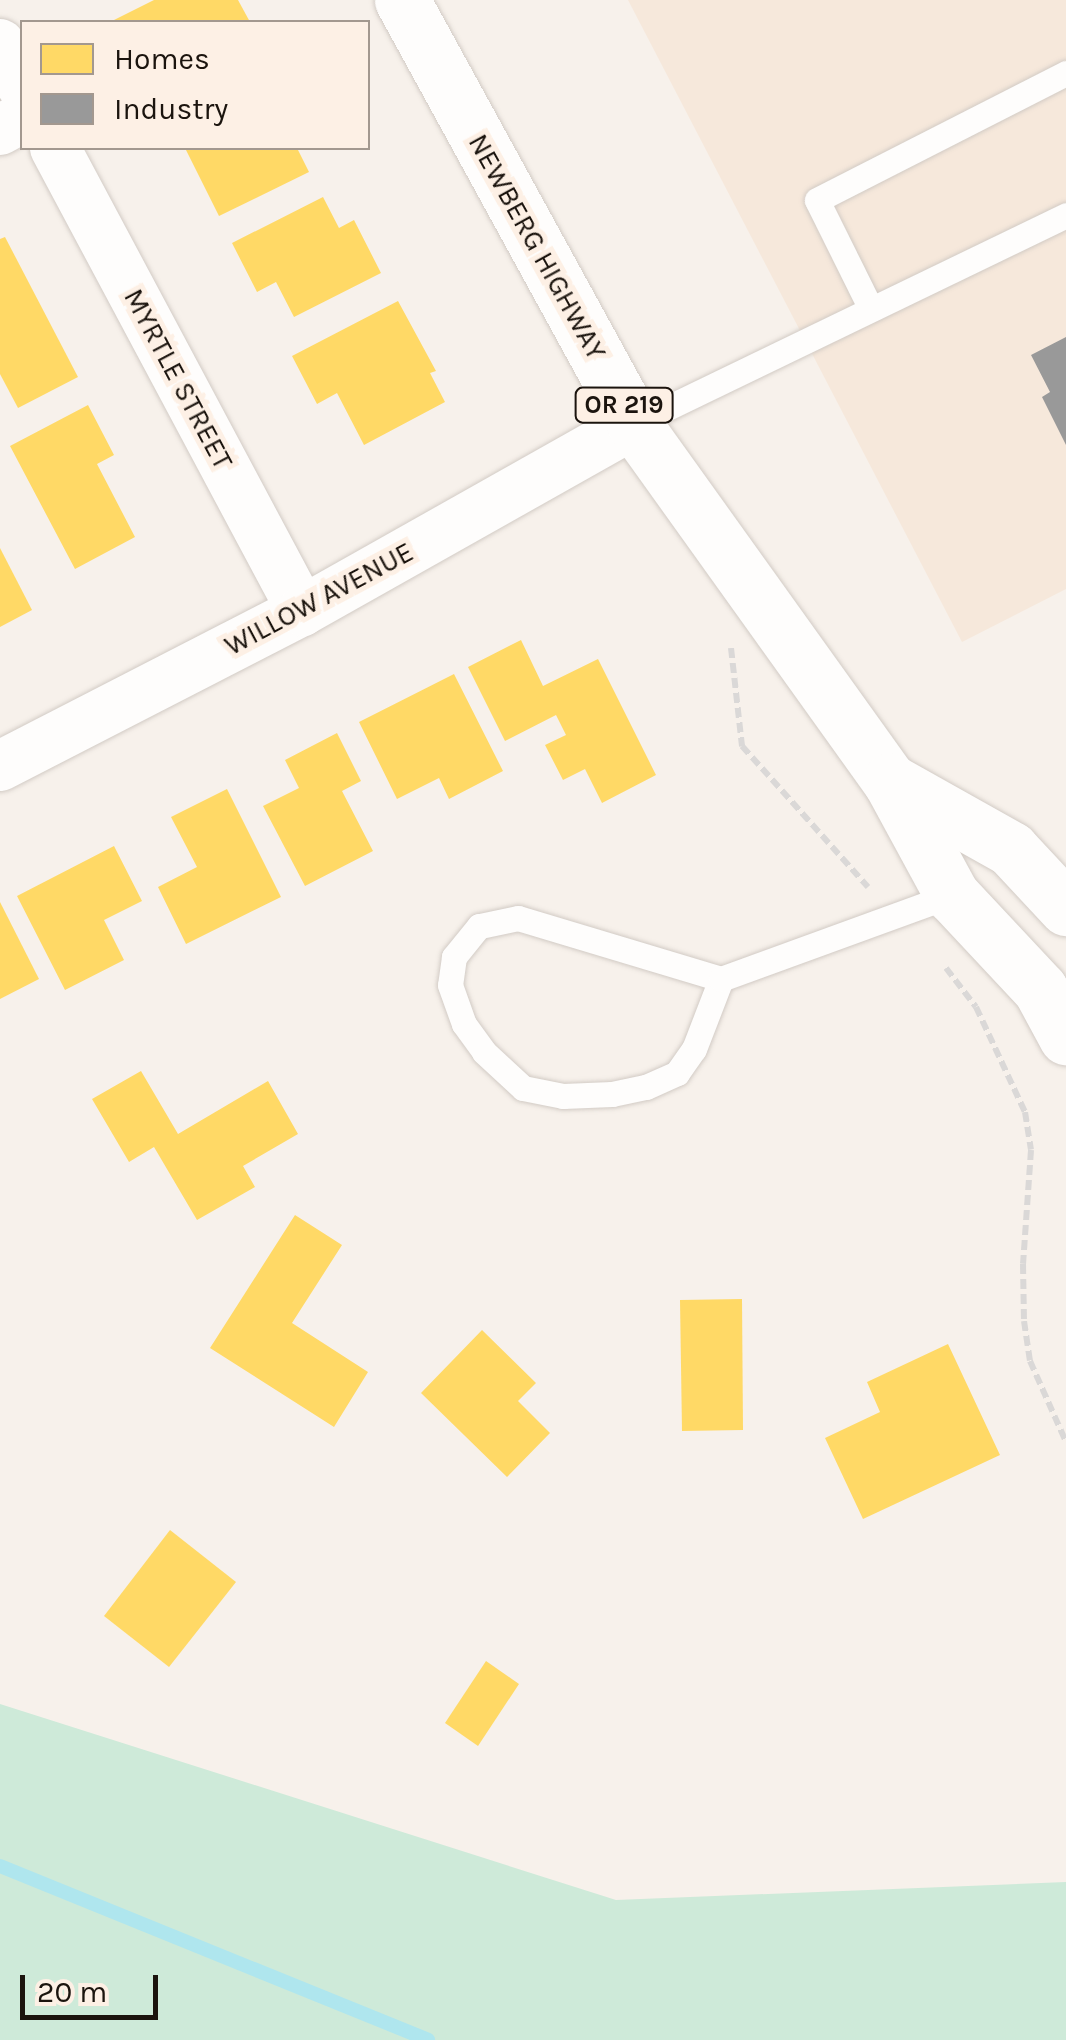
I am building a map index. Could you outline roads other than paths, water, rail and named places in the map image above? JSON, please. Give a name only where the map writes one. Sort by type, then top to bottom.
[{"type":"main road","name":"NEWBERG HIGHWAY","points":[[402,0],[634,424],[890,781],[952,894],[1040,989],[1066,1037]]},
{"type":"main road","name":"NEWBERG HIGHWAY","points":[[890,781],[1011,849],[1066,908]]},
{"type":"street","points":[[0,44],[20,82]]},
{"type":"street","name":"MYRTLE STREET","points":[[56,150],[302,610]]},
{"type":"street","name":"WILLOW AVENUE","points":[[0,766],[302,610],[634,424]]},
{"type":"lane","points":[[870,307],[817,200],[1066,73]]},
{"type":"lane","points":[[634,424],[1066,215]]},
{"type":"lane","points":[[721,979],[694,1049],[677,1074],[646,1087],[612,1094],[562,1096],[524,1088],[484,1052],[464,1024],[450,985],[454,957],[479,926],[518,918],[721,979],[952,894]]},
{"type":"waterway","points":[[0,1866],[428,2040]]}]
